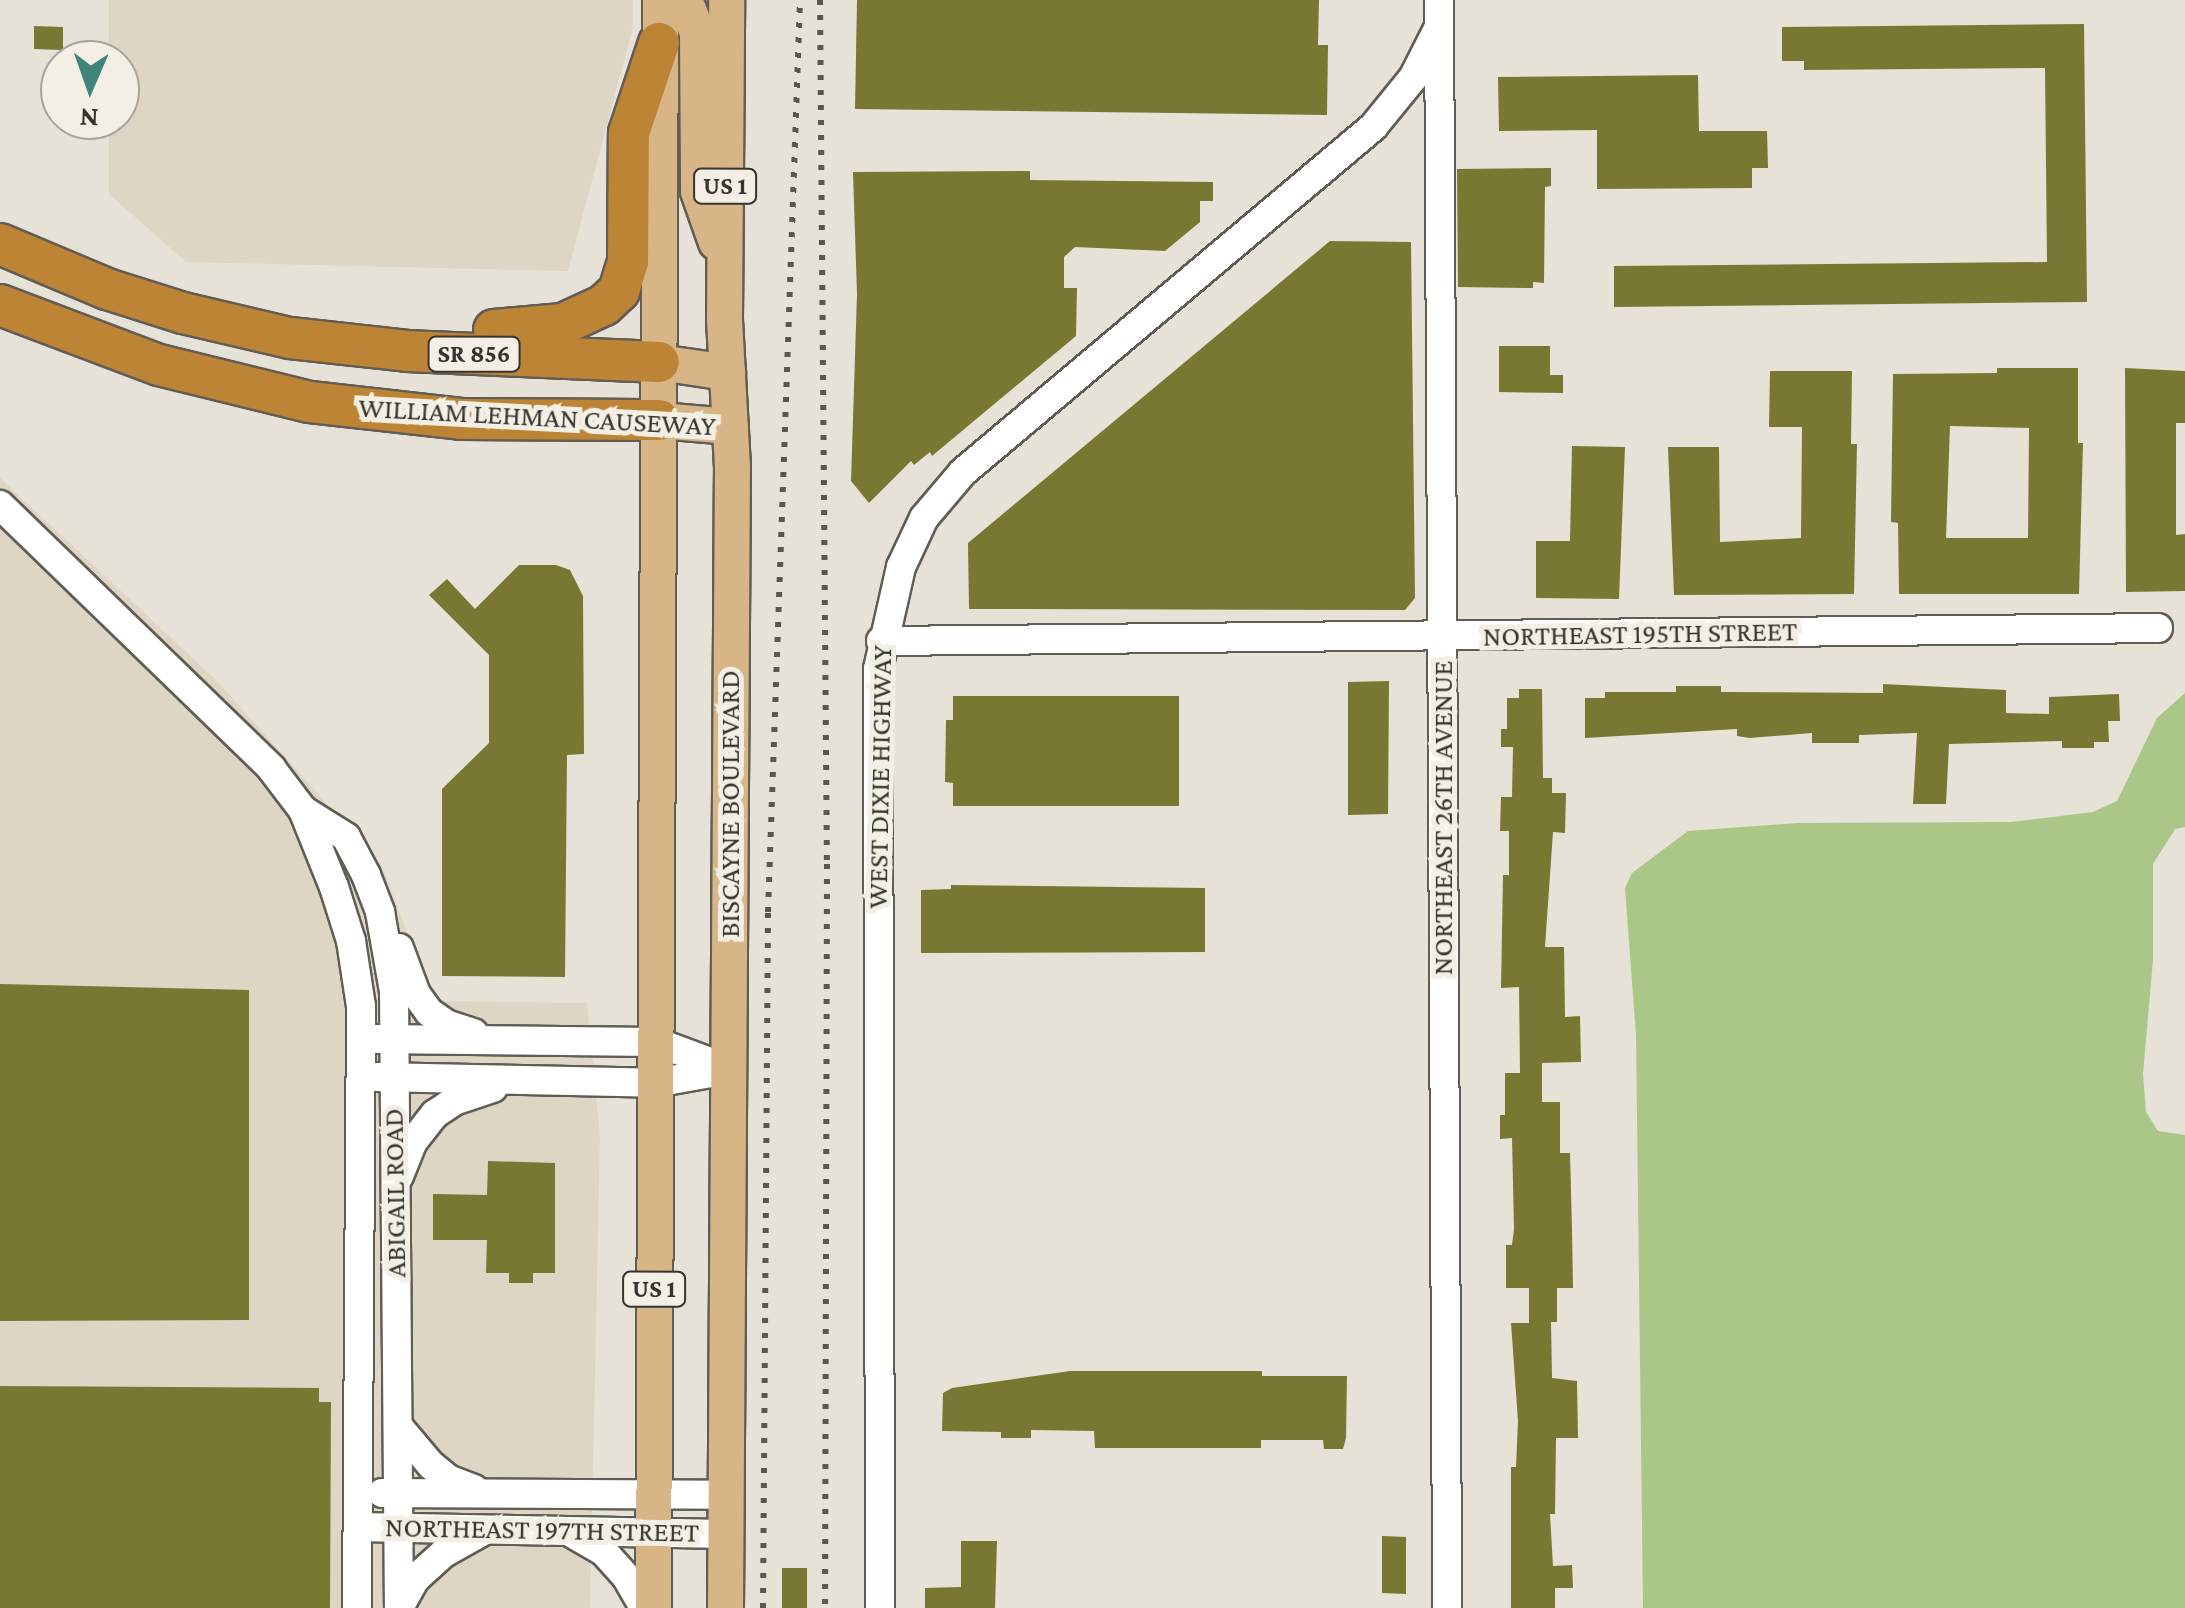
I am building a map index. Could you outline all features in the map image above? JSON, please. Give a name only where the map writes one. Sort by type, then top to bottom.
[{"type":"highway","points":[[290,338],[383,326],[484,330],[547,327],[604,305],[619,291],[628,273],[629,133],[660,42]]},
{"type":"highway","name":"WILLIAM LEHMAN CAUSEWAY","points":[[0,244],[106,289],[183,314],[290,338],[407,352],[659,362]]},
{"type":"highway","name":"WILLIAM LEHMAN CAUSEWAY","points":[[0,305],[159,365],[310,402],[461,419],[659,420]]},
{"type":"main road","name":"US 1","points":[[652,1608],[660,0]]},
{"type":"main road","points":[[676,0],[688,10],[698,33],[698,191],[725,266]]},
{"type":"main road","name":"BISCAYNE BOULEVARD","points":[[725,1608],[730,426],[725,266],[726,0]]},
{"type":"main road","name":"WILLIAM LEHMAN CAUSEWAY","points":[[659,362],[727,372]]},
{"type":"main road","name":"WILLIAM LEHMAN CAUSEWAY","points":[[659,420],[730,426]]},
{"type":"street","name":"NORTHEAST 26TH AVENUE","points":[[1439,14],[1447,1608]]},
{"type":"street","name":"WEST DIXIE HIGHWAY","points":[[880,1608],[876,1119],[881,642],[905,556],[924,518],[951,484],[1373,128],[1413,78],[1439,14]]},
{"type":"street","name":"ABIGAIL ROAD","points":[[0,506],[271,768],[303,810],[351,940],[360,1039],[357,1608]]},
{"type":"street","name":"NORTHEAST 195TH STREET","points":[[881,642],[2158,628]]},
{"type":"street","name":"ABIGAIL ROAD","points":[[303,810],[346,836],[366,875],[382,923],[394,992],[399,1608]]},
{"type":"street","points":[[382,923],[402,953],[416,994],[429,1012],[463,1031],[520,1040]]},
{"type":"street","points":[[360,1039],[656,1042],[729,1069]]},
{"type":"street","points":[[360,1077],[655,1083],[729,1069]]},
{"type":"street","points":[[395,1187],[412,1143],[434,1114],[480,1091],[524,1080]]},
{"type":"street","points":[[398,1426],[448,1479],[490,1494]]},
{"type":"street","name":"NORTHEAST 197TH STREET","points":[[358,1493],[726,1495]]},
{"type":"street","name":"NORTHEAST 197TH STREET","points":[[358,1527],[726,1534]]},
{"type":"street","points":[[399,1608],[415,1579],[444,1554],[487,1529]]},
{"type":"street","points":[[567,1531],[603,1550],[644,1608]]},
{"type":"shaded area","points":[[109,0],[633,0],[633,27],[568,271],[186,262],[109,194],[109,140],[140,140],[140,40],[109,40]]},
{"type":"shaded area","points":[[0,478],[215,679],[381,864],[433,1001],[587,1003],[600,1137],[590,1608],[0,1608]]},
{"type":"shaded area","points":[[2185,693],[2185,827],[2175,829],[2153,864],[2153,960],[2143,1074],[2146,1112],[2158,1131],[2185,1135],[2185,1608],[1643,1608],[1636,1035],[1625,888],[1632,873],[1688,831],[1798,823],[2011,822],[2093,812],[2117,801],[2157,718]]},
{"type":"building","points":[[857,0],[1319,0],[1318,45],[1328,45],[1327,115],[855,109]]},
{"type":"building","points":[[2084,24],[2087,302],[1614,307],[1614,266],[2047,262],[2045,68],[1804,70],[1804,61],[1782,61],[1782,27]]},
{"type":"building","points":[[34,26],[63,27],[63,40],[40,40],[40,49],[34,49]]},
{"type":"building","points":[[1698,75],[1699,131],[1767,131],[1768,168],[1752,168],[1752,188],[1597,189],[1597,130],[1499,131],[1498,77]]},
{"type":"building","points":[[1551,168],[1551,186],[1545,187],[1544,283],[1533,282],[1533,288],[1458,287],[1457,169]]},
{"type":"building","points":[[1030,171],[1030,180],[1213,182],[1213,201],[1200,201],[1200,222],[1165,251],[1075,247],[1064,257],[1064,288],[1077,288],[1076,336],[932,456],[930,452],[914,465],[911,461],[869,503],[851,481],[857,294],[853,172]]},
{"type":"building","points":[[1330,241],[1411,242],[1415,598],[1405,610],[969,609],[968,543]]},
{"type":"building","points":[[1499,346],[1550,346],[1550,375],[1563,375],[1563,393],[1499,392]]},
{"type":"building","points":[[1997,368],[2078,368],[2078,443],[2083,443],[2079,594],[1899,594],[1898,523],[1891,522],[1893,374],[1997,373]],"holes":[[[1950,426],[2029,428],[2028,538],[1946,538]]]},
{"type":"building","points":[[2125,368],[2185,371],[2185,423],[2176,423],[2176,535],[2185,534],[2185,591],[2126,592]]},
{"type":"building","points":[[1770,371],[1852,371],[1851,444],[1857,444],[1854,594],[1674,595],[1668,447],[1719,447],[1720,542],[1801,538],[1802,427],[1769,427]]},
{"type":"building","points":[[1572,446],[1625,447],[1619,599],[1536,598],[1536,541],[1570,541]]},
{"type":"building","points":[[519,565],[556,565],[570,570],[583,596],[584,754],[567,755],[565,977],[442,976],[442,789],[489,743],[489,655],[429,595],[447,579],[475,609]]},
{"type":"building","points":[[1389,681],[1388,814],[1348,815],[1348,682]]},
{"type":"building","points":[[1883,684],[2006,690],[2006,713],[2049,714],[2049,697],[2119,694],[2120,721],[2108,721],[2109,742],[2094,742],[2094,748],[2062,748],[2062,741],[1949,744],[1946,804],[1913,804],[1917,733],[1859,735],[1859,743],[1812,743],[1812,733],[1750,738],[1737,736],[1737,729],[1585,738],[1585,698],[1605,698],[1605,692],[1676,692],[1676,686],[1721,686],[1721,692],[1883,693]]},
{"type":"building","points":[[1519,689],[1542,689],[1543,778],[1552,778],[1552,793],[1566,793],[1565,833],[1553,832],[1545,947],[1564,947],[1565,1017],[1580,1016],[1581,1062],[1542,1063],[1542,1102],[1560,1102],[1560,1153],[1570,1153],[1573,1288],[1557,1288],[1557,1322],[1551,1322],[1552,1378],[1577,1381],[1578,1438],[1556,1438],[1555,1514],[1550,1514],[1553,1566],[1572,1565],[1573,1588],[1555,1588],[1555,1608],[1511,1608],[1511,1467],[1516,1467],[1518,1421],[1511,1323],[1529,1323],[1529,1288],[1506,1288],[1506,1245],[1512,1245],[1514,1229],[1512,1138],[1500,1139],[1500,1115],[1505,1115],[1505,1073],[1520,1073],[1519,987],[1501,988],[1503,875],[1509,875],[1509,831],[1500,831],[1501,797],[1512,797],[1513,747],[1501,747],[1501,729],[1507,729],[1507,698],[1519,698]]},
{"type":"building","points":[[953,696],[1179,696],[1179,806],[953,806],[953,783],[945,782],[946,720],[953,720]]},
{"type":"building","points":[[951,885],[1205,888],[1205,952],[921,953],[921,890],[951,889]]},
{"type":"building","points":[[0,984],[249,990],[249,1320],[0,1321]]},
{"type":"building","points":[[488,1161],[555,1163],[555,1273],[533,1273],[533,1283],[509,1283],[509,1273],[486,1273],[487,1240],[433,1240],[433,1194],[487,1195]]},
{"type":"building","points":[[1070,1371],[1262,1371],[1262,1376],[1347,1376],[1346,1438],[1343,1449],[1324,1449],[1323,1440],[1261,1440],[1261,1448],[1095,1448],[1094,1431],[1031,1430],[1031,1438],[1001,1438],[1001,1432],[942,1431],[943,1393],[952,1388]]},
{"type":"building","points":[[0,1386],[319,1388],[319,1402],[331,1402],[330,1608],[0,1608]]},
{"type":"building","points":[[1382,1536],[1406,1537],[1406,1594],[1382,1593]]},
{"type":"building","points":[[961,1541],[997,1541],[995,1608],[925,1608],[925,1588],[961,1587]]},
{"type":"building","points":[[782,1568],[807,1568],[807,1608],[782,1608]]},
{"type":"railway","points":[[763,1608],[768,912],[800,0]]},
{"type":"railway","points":[[820,0],[827,864],[825,1608]]}]
